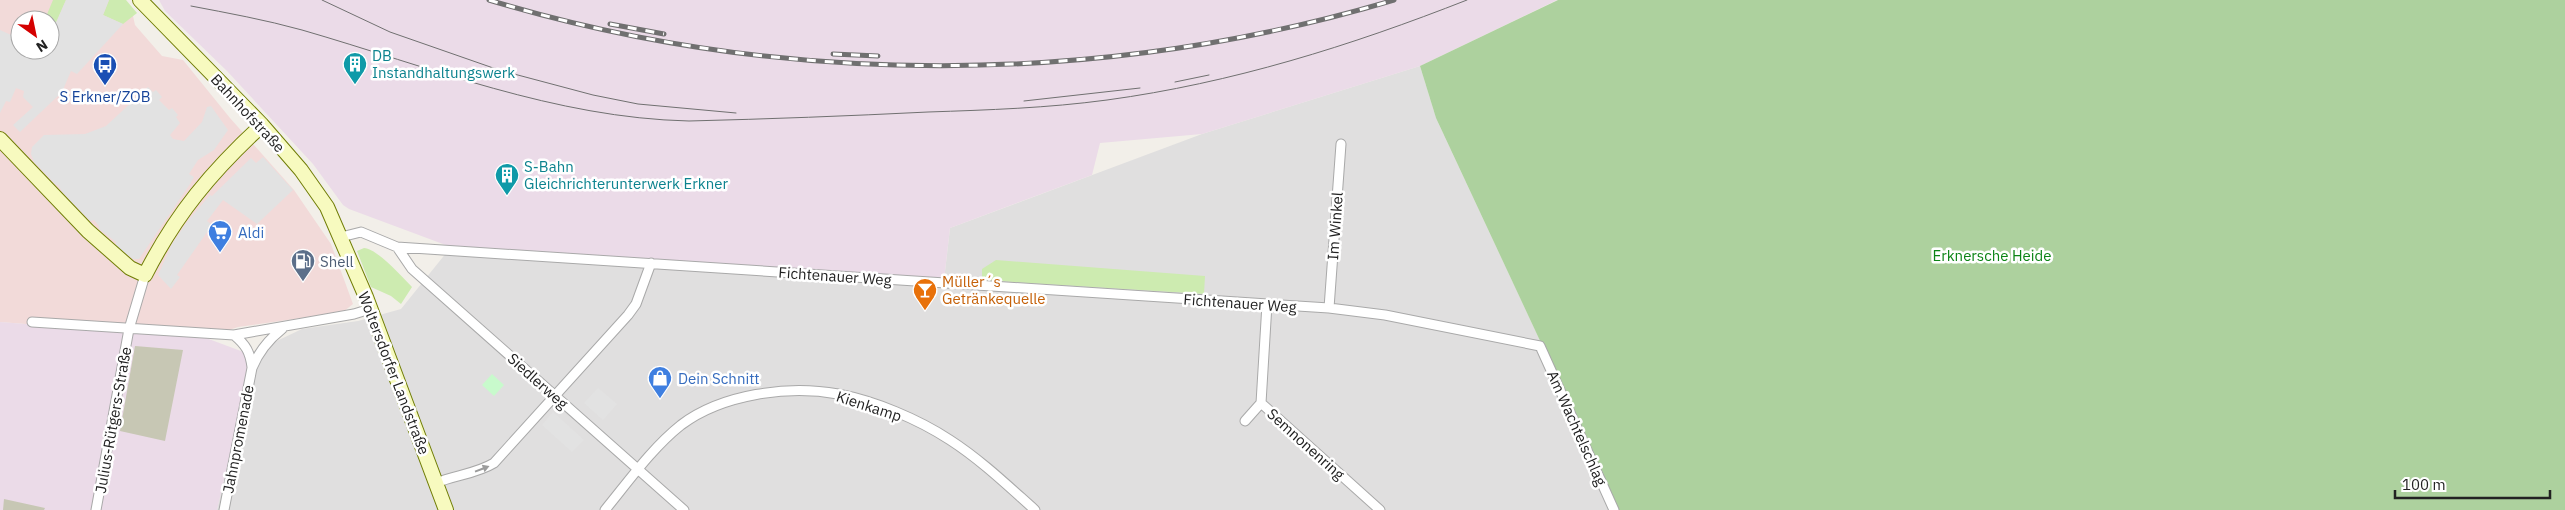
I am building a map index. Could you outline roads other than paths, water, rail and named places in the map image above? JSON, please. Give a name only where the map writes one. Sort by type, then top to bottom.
[{"type":"main road","name":"Bahnhofstraße","points":[[140,0],[262,126],[314,188],[341,237]]},
{"type":"main road","name":"Julius-Rütgers-Straße","points":[[145,275],[167,233],[205,182],[262,126]]},
{"type":"main road","points":[[0,139],[88,231],[130,268],[145,275]]},
{"type":"main road","name":"Woltersdorfer Landstraße","points":[[341,237],[446,510]]},
{"type":"street","name":"Im Winkel","points":[[1329,308],[1341,144]]},
{"type":"street","name":"Fichtenauer Weg","points":[[341,237],[361,232],[397,247],[1329,308],[1385,315],[1540,346]]},
{"type":"street","name":"Siedlerweg","points":[[397,247],[412,268],[684,510]]},
{"type":"street","points":[[436,482],[450,477],[481,471],[494,463],[628,315],[636,304],[651,263]]},
{"type":"street","name":"Julius-Rütgers-Straße","points":[[96,510],[129,329],[145,275]]},
{"type":"street","name":"Semnonenring","points":[[1267,304],[1261,403],[1380,510]]},
{"type":"street","name":"Julius-Rütgers-Straße","points":[[32,322],[234,335],[284,328],[370,309]]},
{"type":"street","name":"Jahnpromenade","points":[[224,510],[252,368],[258,354],[269,340],[284,328]]},
{"type":"street","name":"Jahnpromenade","points":[[234,335],[244,343],[250,353],[252,368]]},
{"type":"street","name":"Am Wachtelschlag","points":[[1540,346],[1614,510]]},
{"type":"street","name":"Kienkamp","points":[[605,510],[680,426],[703,411],[755,395],[779,392],[837,394],[860,400],[915,421],[950,440],[989,469],[1035,510]]},
{"type":"street","points":[[1245,421],[1261,403]]},
{"type":"tram line","points":[[322,0],[390,32],[499,70],[593,95],[638,104],[736,113]]},
{"type":"tram line","points":[[191,6],[302,30],[541,101],[639,118],[689,121],[1063,105],[1154,93],[1200,84],[1290,61],[1379,33],[1467,0]]},
{"type":"tram line","points":[[1175,82],[1209,75]]},
{"type":"tram line","points":[[1024,101],[1140,88]]},
{"type":"railway","points":[[489,0],[600,29],[713,49],[827,62],[941,66],[1056,61],[1170,49],[1283,29],[1394,0]]},
{"type":"railway","points":[[610,24],[664,34]]},
{"type":"railway","points":[[833,54],[878,56]]},
{"type":"place","name":"DB Instandhaltungswerk","points":[[355,85]]},
{"type":"place","name":"S Erkner/ZOB","points":[[105,86]]},
{"type":"place","name":"S-Bahn Gleichrichterunterwerk Erkner","points":[[507,196]]},
{"type":"place","name":"Aldi","points":[[220,253]]},
{"type":"place","name":"Shell","points":[[303,282]]},
{"type":"place","name":"Müller´s Getränkequelle","points":[[925,311]]},
{"type":"place","name":"Dein Schnitt","points":[[660,399]]},
{"type":"park label","name":"Erknersche Heide","points":[[1992,255]]}]
